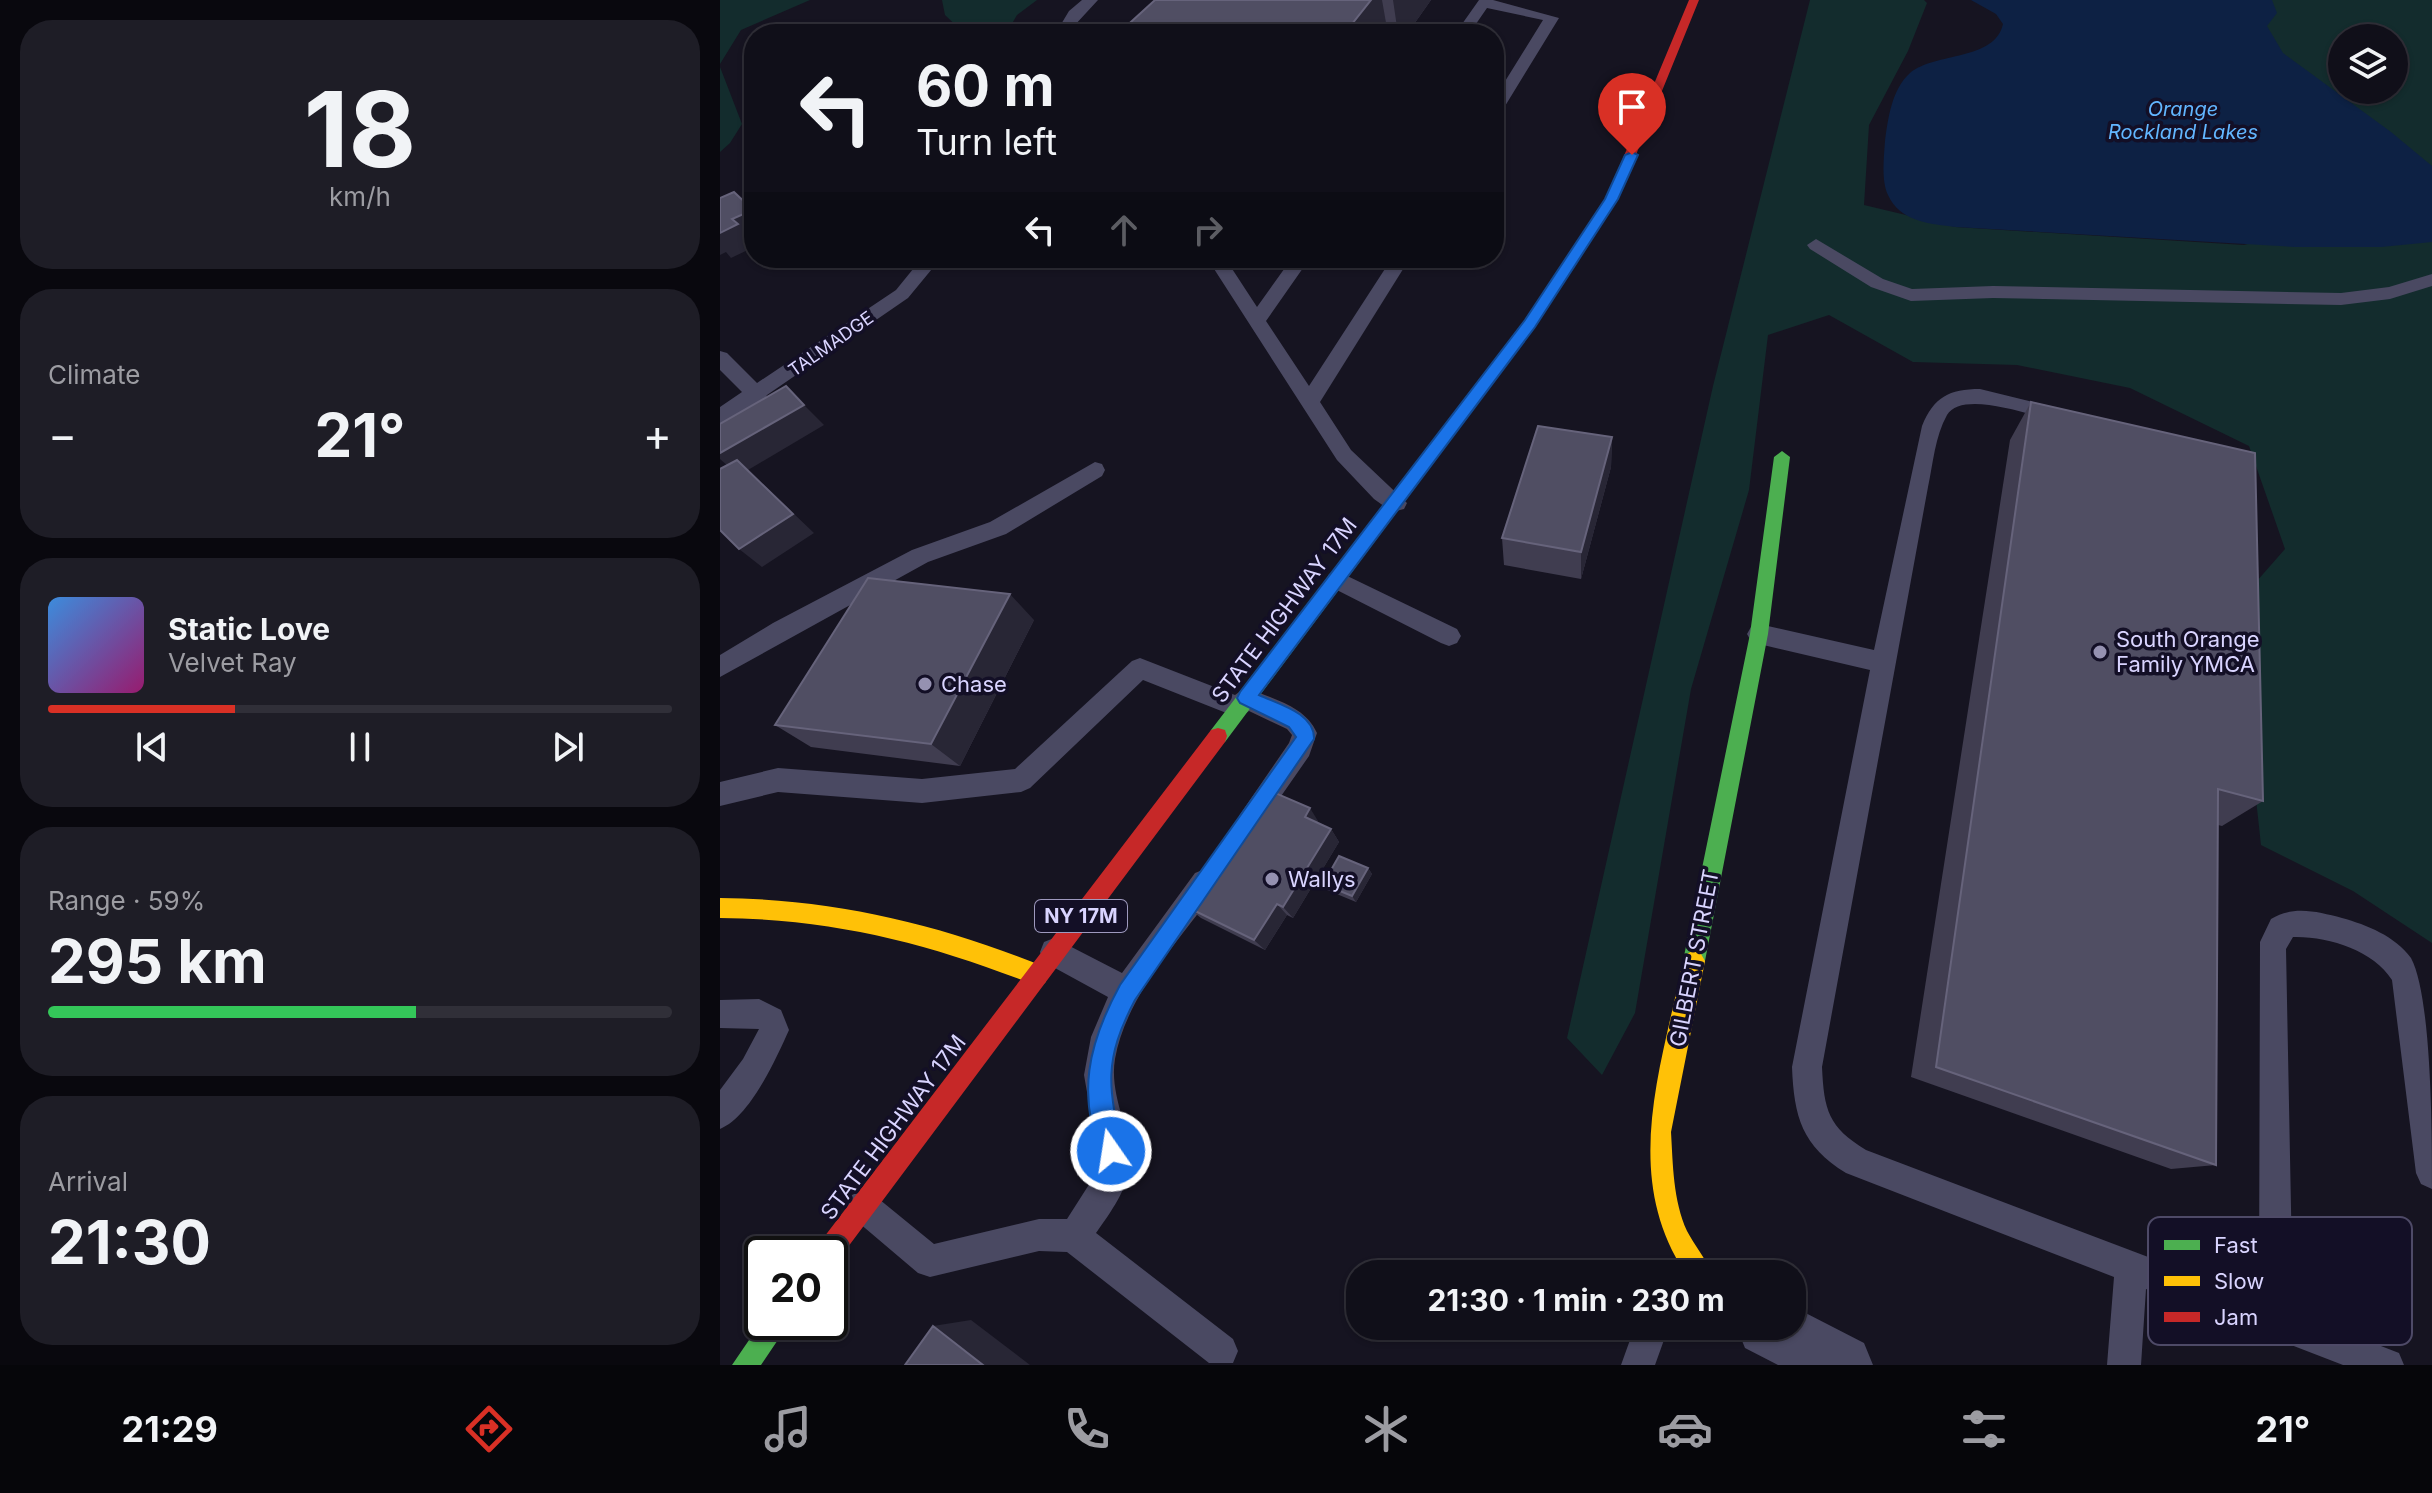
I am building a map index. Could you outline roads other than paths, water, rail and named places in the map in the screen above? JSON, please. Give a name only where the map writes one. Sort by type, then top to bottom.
[{"type":"main road","name":"STATE HIGHWAY 17M","points":[[840,1236],[1530,323],[1612,199],[1689,1]]},
{"type":"main road","name":"GILBERT STREET","points":[[1682,1260],[1661,1193],[1660,1132],[1759,634],[1782,457]]},
{"type":"main road","points":[[720,908],[781,907],[845,913],[900,924],[958,942],[1046,963]]},
{"type":"main road","points":[[745,1365],[764,1340]]},
{"type":"street","points":[[1794,1340],[1842,1365]]},
{"type":"lane","points":[[1067,24],[1091,0]]},
{"type":"lane","points":[[1469,24],[1485,2],[1552,18],[1504,95]]},
{"type":"lane","points":[[1816,245],[1877,283],[1911,295],[1993,292],[2341,299],[2390,293],[2432,280]]},
{"type":"lane","name":"TALMADGE","points":[[720,417],[757,395],[902,294],[924,268]]},
{"type":"lane","points":[[1223,268],[1344,455],[1381,493],[1396,503]]},
{"type":"lane","points":[[1257,320],[1294,268]]},
{"type":"lane","points":[[1310,401],[1395,268]]},
{"type":"lane","points":[[720,358],[757,395]]},
{"type":"lane","points":[[2078,419],[1980,396],[1958,397],[1939,407],[1917,487],[1807,1067],[1810,1112],[1827,1142],[1857,1162],[2148,1273]]},
{"type":"lane","points":[[720,667],[793,623],[920,556],[998,528],[1095,470]]},
{"type":"lane","points":[[1337,580],[1449,636]]},
{"type":"lane","points":[[1759,634],[1885,663]]},
{"type":"lane","points":[[720,794],[778,780],[922,791],[1021,780],[1140,668],[1296,721],[1305,733],[1305,739],[1236,838]]},
{"type":"lane","points":[[1074,1237],[1106,1188],[1114,1163],[1098,1094],[1100,1060],[1107,1033],[1128,992],[1218,864]]},
{"type":"lane","points":[[2275,1217],[2272,949],[2275,936],[2291,923],[2364,938],[2399,963],[2406,976],[2432,1173]]},
{"type":"lane","points":[[1046,963],[1128,992]]},
{"type":"lane","points":[[720,1014],[759,1013],[771,1020],[774,1030],[754,1070],[720,1114]]},
{"type":"lane","points":[[863,1206],[930,1261],[1039,1235],[1055,1233],[1074,1237],[1221,1351]]},
{"type":"lane","points":[[2124,1365],[2131,1266]]},
{"type":"lane","points":[[1638,1365],[1647,1340]]},
{"type":"lane","points":[[2335,1345],[2387,1365]]},
{"type":"water","name":"Orange Rockland Lakes","points":[[1971,0],[2272,0],[2277,13],[2267,26],[2283,53],[2328,86],[2328,104],[2353,104],[2432,166],[2432,242],[2381,247],[2295,247],[1956,227],[1927,223],[1908,216],[1893,204],[1884,182],[1885,141],[1892,104],[1899,87],[1910,73],[1921,66],[1989,44],[1998,36],[2003,24],[1996,14]]},
{"type":"place","name":"South Orange Family YMCA","points":[[2100,652]]},
{"type":"place","name":"Chase","points":[[925,684]]},
{"type":"place","name":"Wallys","points":[[1272,879]]}]
